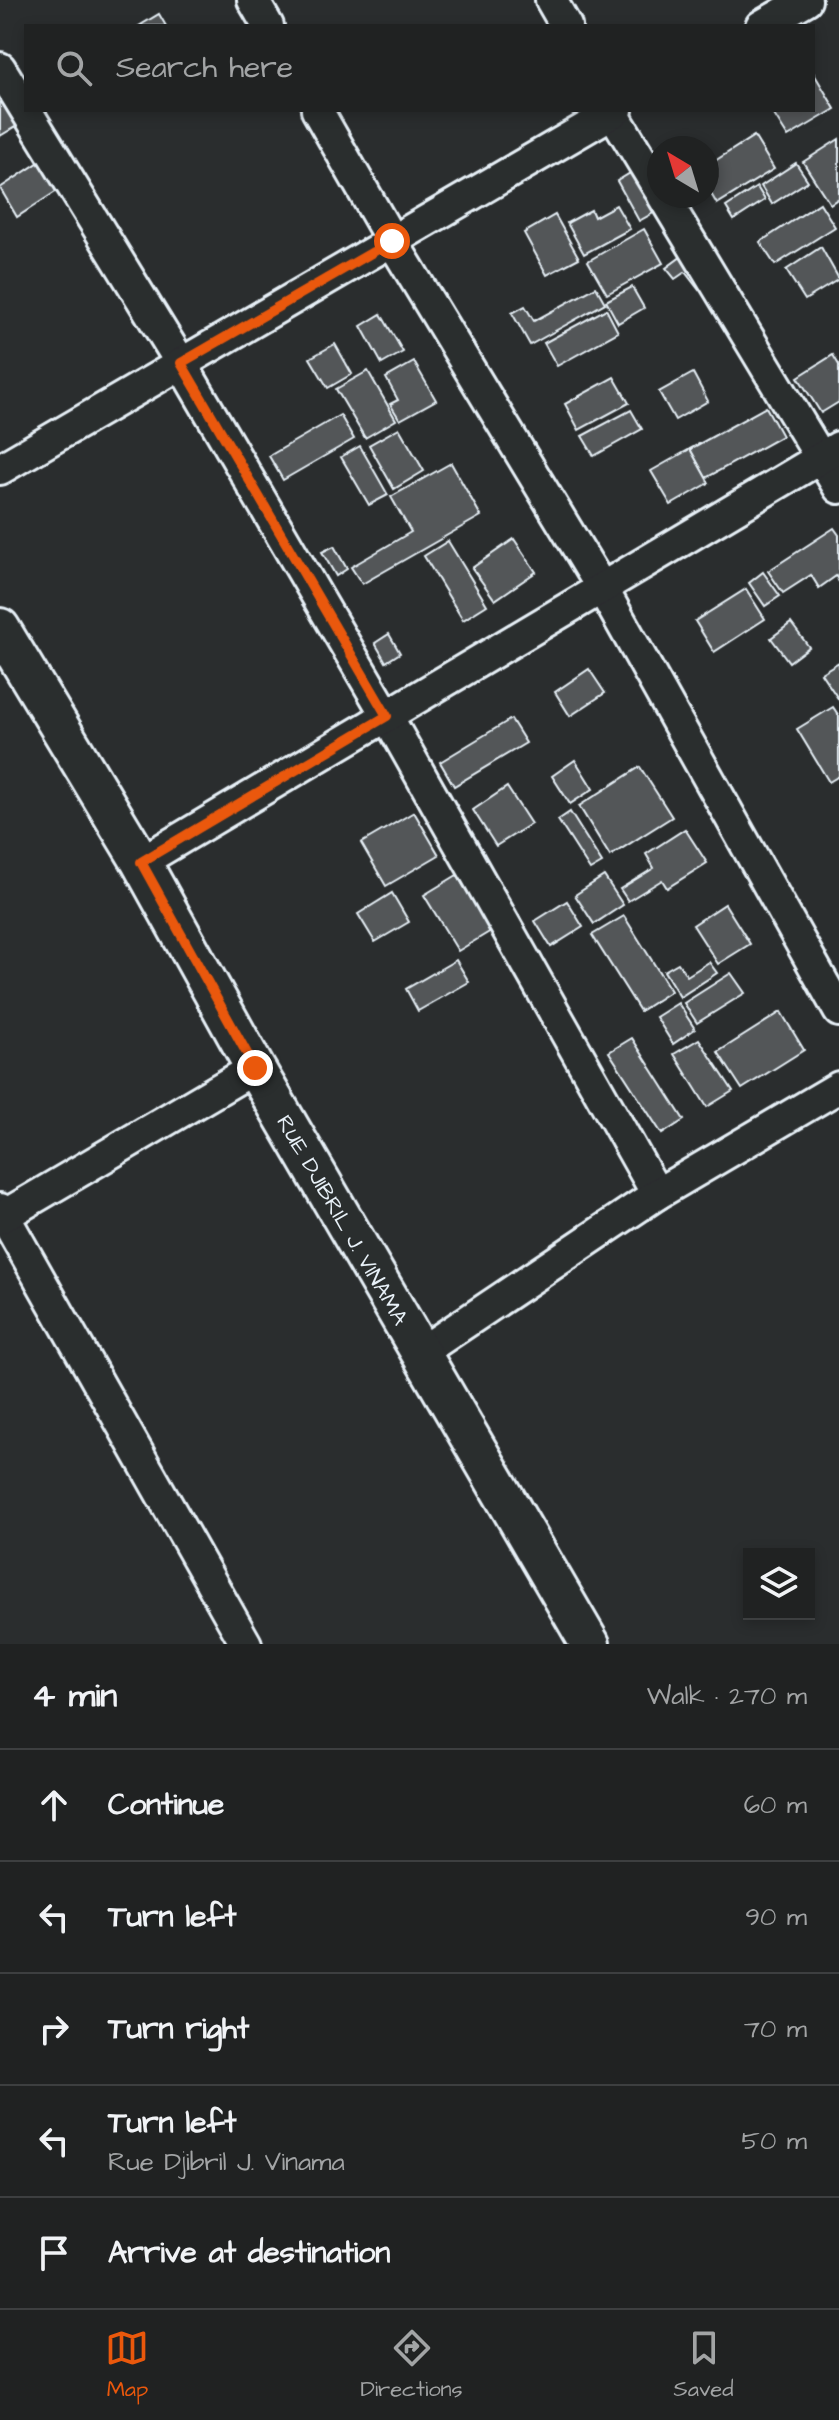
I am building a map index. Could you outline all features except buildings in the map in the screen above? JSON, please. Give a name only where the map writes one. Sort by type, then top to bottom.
[{"type":"street","points":[[253,0],[267,24]]},
{"type":"street","points":[[551,0],[565,24]]},
{"type":"street","points":[[764,24],[806,0]]},
{"type":"street","points":[[0,68],[24,107]]},
{"type":"street","points":[[27,112],[181,363],[387,716],[657,1194]]},
{"type":"street","points":[[318,112],[392,241],[602,588],[839,1011]]},
{"type":"street","points":[[0,469],[612,112]]},
{"type":"street","points":[[615,112],[647,168]]},
{"type":"street","points":[[671,208],[830,452],[839,488]]},
{"type":"street","points":[[141,862],[830,452]]},
{"type":"street","name":"RUE DJIBRIL J. VINAMA","points":[[0,628],[141,862],[255,1068],[590,1644]]},
{"type":"street","points":[[246,1644],[1,1214],[255,1068]]},
{"type":"street","points":[[420,1353],[657,1194],[839,1087]]},
{"type":"route","points":[[255,1068],[141,862],[387,716],[181,363],[392,241]]}]
